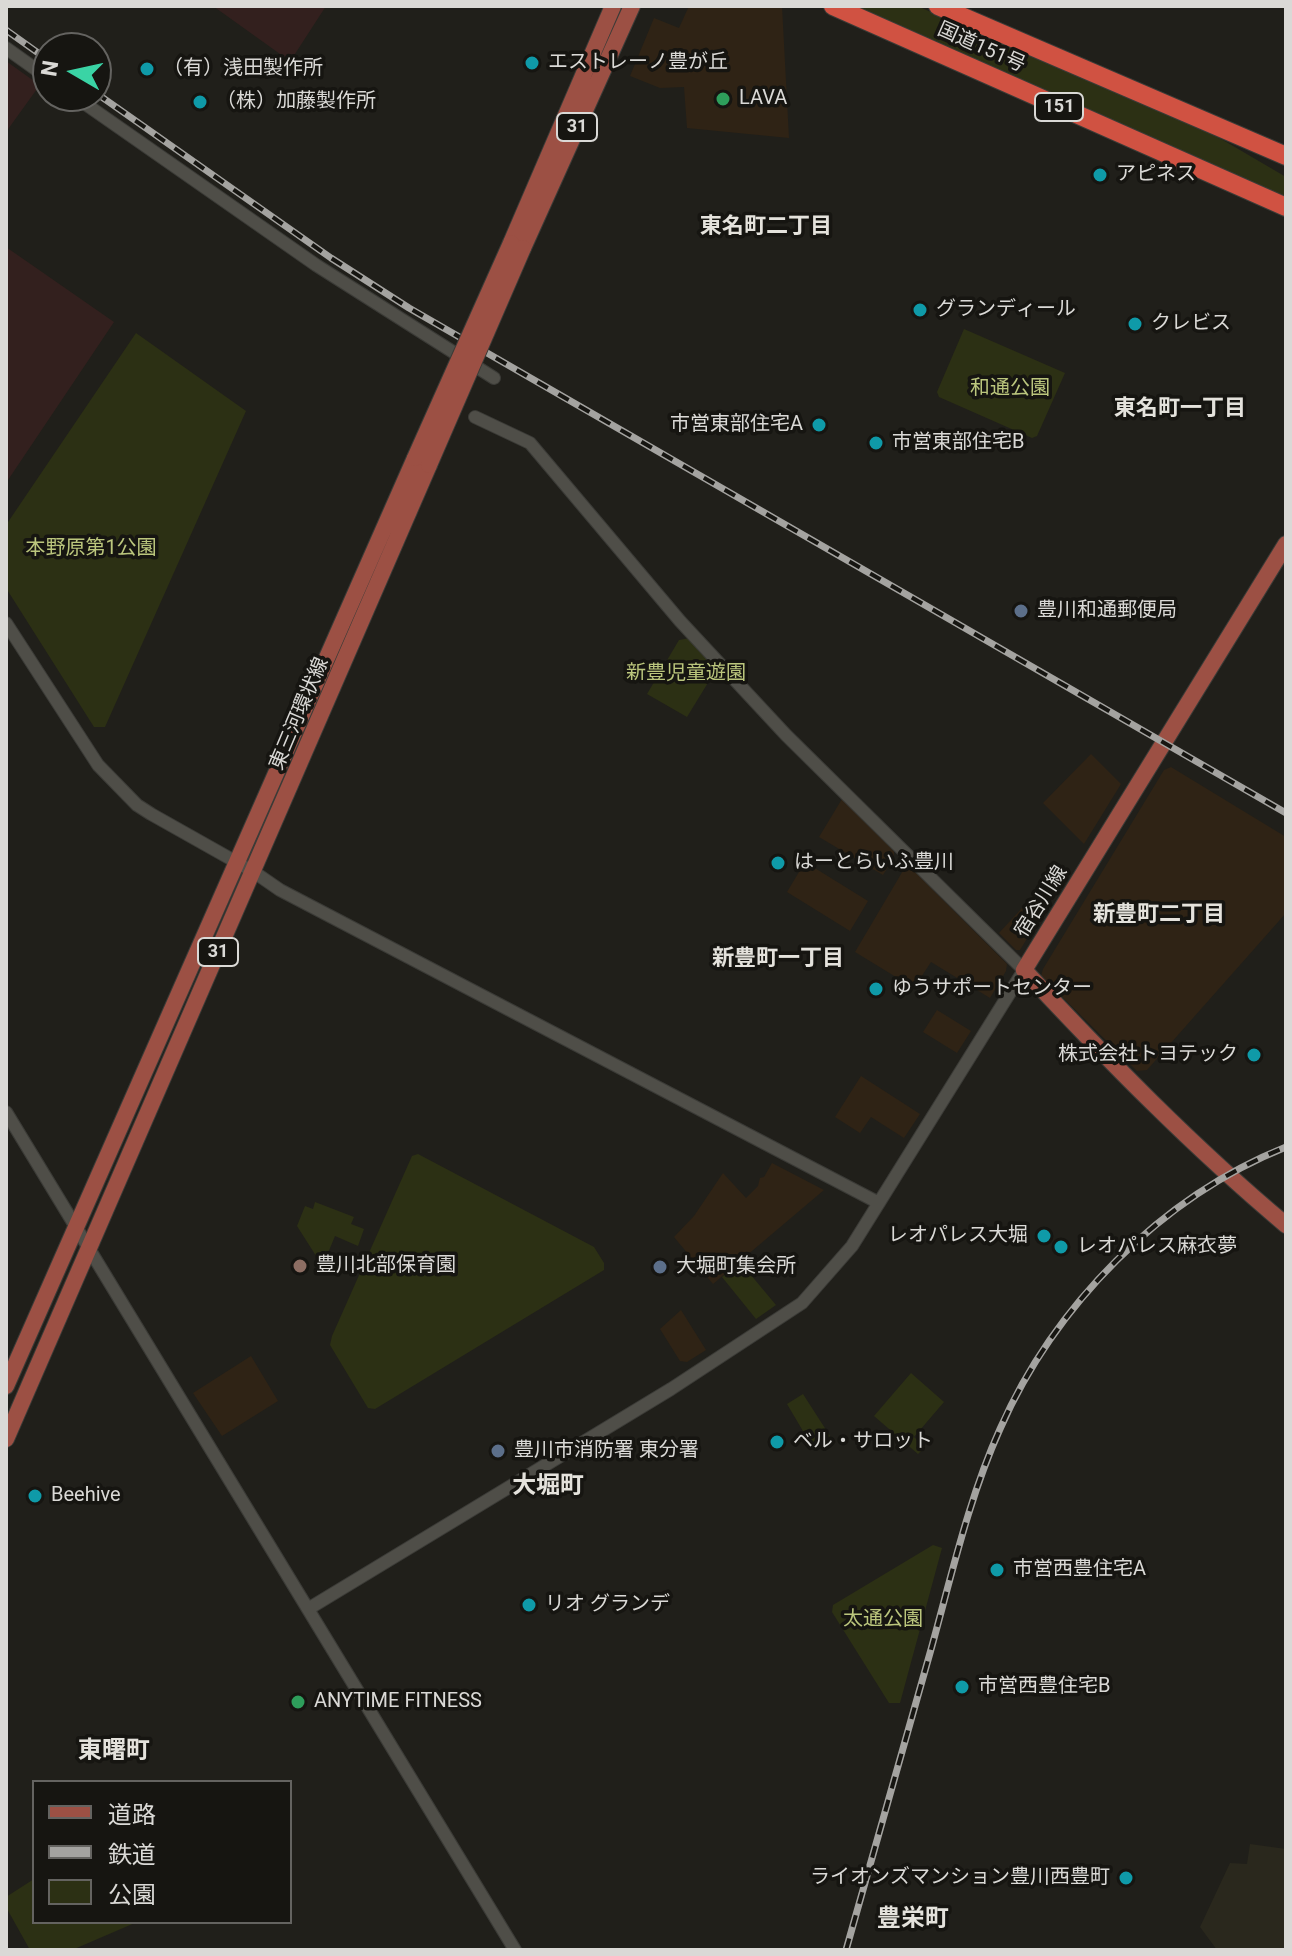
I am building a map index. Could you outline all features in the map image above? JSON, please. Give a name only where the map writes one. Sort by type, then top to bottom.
[{"type":"highway","name":"国道151号","points":[[833,6],[1286,207]]},
{"type":"highway","name":"国道151号","points":[[938,6],[1286,156]]},
{"type":"highway","points":[[1215,125],[1286,166]]},
{"type":"main road","name":"東三河環状線","points":[[517,246],[613,6]]},
{"type":"main road","name":"東三河環状線","points":[[6,1386],[237,862],[422,462],[517,246],[632,6]]},
{"type":"main road","name":"東三河環状線","points":[[6,1439],[254,872],[422,462]]},
{"type":"main road","name":"宿谷川線","points":[[1286,544],[1024,970],[1140,1090],[1286,1225]]},
{"type":"street","points":[[6,48],[32,67]]},
{"type":"street","points":[[97,112],[316,265],[494,378]]},
{"type":"street","points":[[308,1609],[671,1389],[791,1312],[834,1269],[879,1203],[1024,970],[776,725],[680,621],[530,443],[475,417]]},
{"type":"street","points":[[6,623],[98,765],[116,786],[151,814],[290,895],[879,1203]]},
{"type":"street","points":[[6,1112],[515,1950]]},
{"type":"shaded area","points":[[213,6],[326,6],[293,57],[287,59]]},
{"type":"shaded area","points":[[689,6],[782,6],[789,138],[687,128],[684,87],[660,88],[630,76],[654,18],[679,28]]},
{"type":"shaded area","points":[[6,61],[32,80],[32,96],[6,132]]},
{"type":"shaded area","points":[[6,247],[114,322],[6,483]]},
{"type":"shaded area","points":[[1091,754],[1121,784],[1084,844],[1043,803]]},
{"type":"shaded area","points":[[1171,767],[1286,837],[1286,913],[1147,1070],[1137,1071],[1041,976],[1164,770]]},
{"type":"shaded area","points":[[842,799],[894,851],[894,857],[883,875],[819,837]]},
{"type":"shaded area","points":[[805,862],[868,901],[850,931],[787,892]]},
{"type":"shaded area","points":[[911,868],[1007,964],[990,998],[931,962],[914,988],[855,952],[904,869]]},
{"type":"shaded area","points":[[1058,869],[1065,877],[1020,950],[1016,950],[999,933]]},
{"type":"shaded area","points":[[937,1010],[971,1031],[957,1053],[923,1032]]},
{"type":"shaded area","points":[[861,1076],[920,1114],[904,1138],[871,1117],[860,1133],[835,1117]]},
{"type":"shaded area","points":[[772,1163],[824,1190],[713,1284],[674,1237],[694,1216],[723,1173],[746,1198],[758,1186],[760,1178],[764,1177]]},
{"type":"shaded area","points":[[681,1310],[706,1350],[687,1362],[680,1361],[660,1329]]},
{"type":"shaded area","points":[[251,1356],[278,1401],[222,1436],[193,1393]]},
{"type":"shaded area","points":[[1250,1844],[1286,1849],[1286,1950],[1217,1950],[1200,1927],[1230,1863],[1247,1864]]},
{"type":"green space","points":[[851,6],[917,6],[1199,126],[1286,177],[1286,199]]},
{"type":"green space","name":"和通公園","points":[[964,329],[1065,373],[1037,436],[1032,438],[939,397],[937,392]]},
{"type":"green space","name":"本野原第1公園","points":[[136,333],[246,411],[105,727],[94,727],[6,588],[6,525]]},
{"type":"green space","name":"新豊児童遊園","points":[[690,638],[717,668],[687,717],[647,694],[679,640]]},
{"type":"green space","points":[[418,1154],[594,1247],[604,1263],[604,1270],[375,1409],[368,1408],[330,1345],[412,1156]]},
{"type":"green space","points":[[315,1202],[354,1217],[351,1224],[364,1229],[358,1246],[335,1236],[328,1253],[322,1251],[318,1259],[297,1226],[305,1206],[313,1209]]},
{"type":"green space","points":[[740,1262],[776,1305],[756,1319],[722,1277]]},
{"type":"green space","points":[[911,1373],[944,1402],[914,1437],[925,1447],[918,1454],[874,1416]]},
{"type":"green space","points":[[803,1394],[830,1436],[813,1448],[787,1404]]},
{"type":"green space","name":"太通公園","points":[[933,1545],[942,1548],[900,1703],[889,1703],[832,1612],[833,1605]]},
{"type":"green space","points":[[32,1880],[32,1924],[132,1924],[72,1950],[30,1950],[6,1907],[6,1897]]},
{"type":"railway","points":[[6,30],[32,49]]},
{"type":"railway","points":[[112,104],[331,258],[409,308],[1286,813]]},
{"type":"railway","points":[[846,1950],[969,1511],[1000,1429],[1023,1384],[1050,1340],[1081,1299],[1116,1261],[1196,1195],[1240,1168],[1286,1147]]},
{"type":"place","name":"エストレーノ豊が丘","points":[[532,63]]},
{"type":"place","name":"（有）浅田製作所","points":[[147,69]]},
{"type":"place","name":"LAVA","points":[[723,99]]},
{"type":"place","name":"（株）加藤製作所","points":[[200,102]]},
{"type":"place","name":"アピネス","points":[[1100,175]]},
{"type":"place","name":"グランディール","points":[[920,310]]},
{"type":"place","name":"クレビス","points":[[1135,324]]},
{"type":"place","name":"市営東部住宅A","points":[[819,425]]},
{"type":"place","name":"市営東部住宅B","points":[[876,443]]},
{"type":"place","name":"豊川和通郵便局","points":[[1021,611]]},
{"type":"place","name":"はーとらいふ豊川","points":[[778,863]]},
{"type":"place","name":"ゆうサポートセンター","points":[[876,989]]},
{"type":"place","name":"株式会社トヨテック","points":[[1254,1055]]},
{"type":"place","name":"レオパレス大堀","points":[[1044,1236]]},
{"type":"place","name":"レオパレス麻衣夢","points":[[1061,1247]]},
{"type":"place","name":"豊川北部保育園","points":[[300,1266]]},
{"type":"place","name":"大堀町集会所","points":[[660,1267]]},
{"type":"place","name":"ベル・サロット","points":[[777,1442]]},
{"type":"place","name":"豊川市消防署 東分署","points":[[498,1451]]},
{"type":"place","name":"Beehive","points":[[35,1496]]},
{"type":"place","name":"市営西豊住宅A","points":[[997,1570]]},
{"type":"place","name":"リオ グランデ","points":[[529,1605]]},
{"type":"place","name":"市営西豊住宅B","points":[[962,1687]]},
{"type":"place","name":"ANYTIME FITNESS","points":[[298,1702]]},
{"type":"place","name":"ライオンズマンション豊川西豊町","points":[[1126,1878]]},
{"type":"district","name":"東名町二丁目","points":[[766,227]]},
{"type":"district","name":"東名町一丁目","points":[[1180,409]]},
{"type":"district","name":"新豊町二丁目","points":[[1159,915]]},
{"type":"district","name":"新豊町一丁目","points":[[778,959]]},
{"type":"district","name":"大堀町","points":[[548,1487]]},
{"type":"district","name":"東曙町","points":[[114,1752]]},
{"type":"district","name":"豊栄町","points":[[913,1920]]}]
